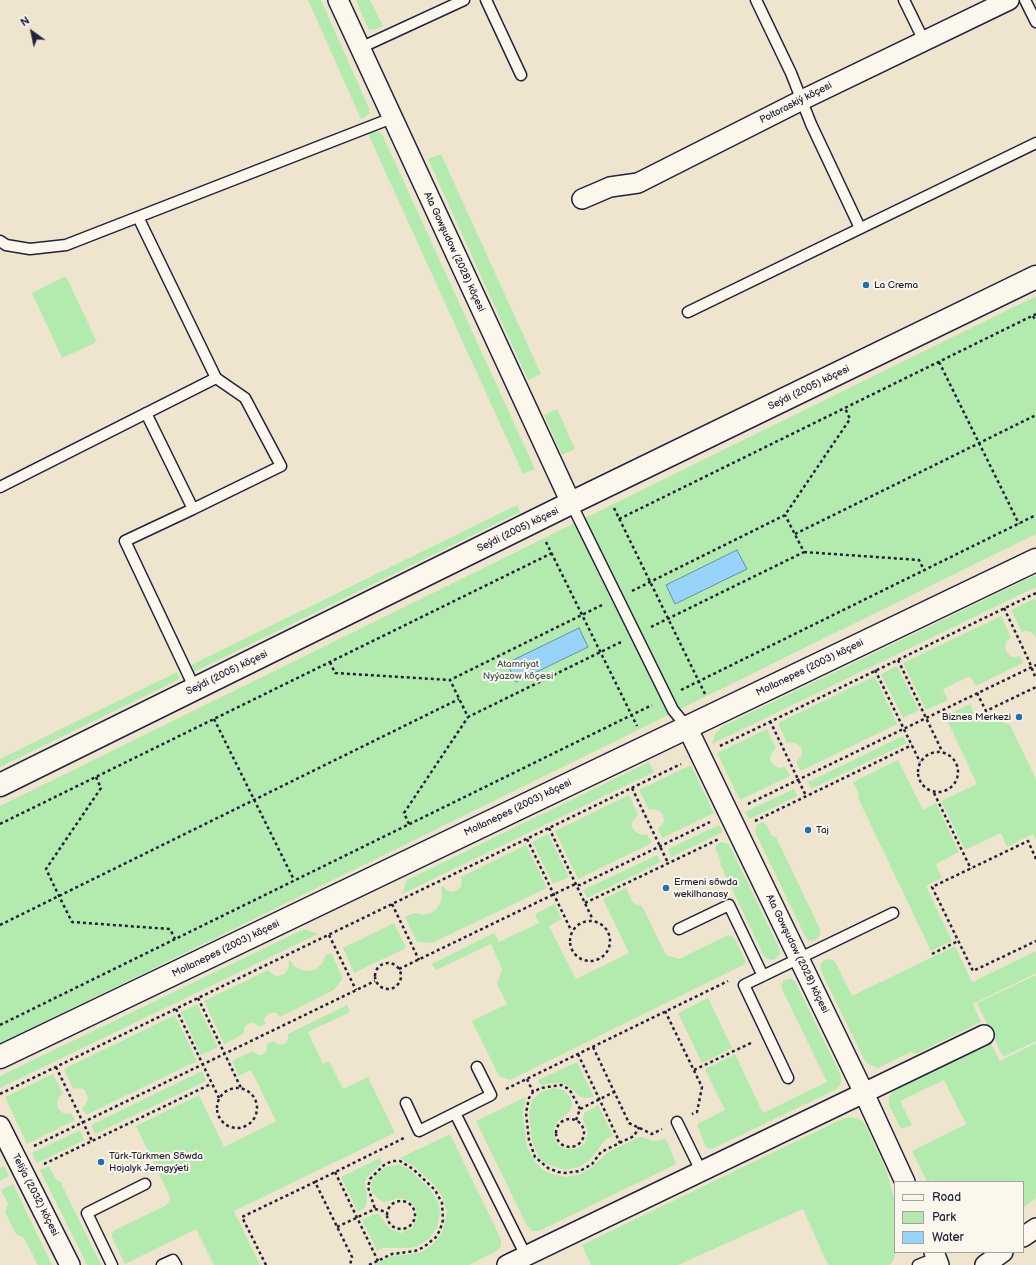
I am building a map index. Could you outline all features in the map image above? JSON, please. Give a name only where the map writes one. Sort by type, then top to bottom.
[{"type":"street","name":"Ata Gowşudow (2028) köçesi","points":[[338,0],[572,503]]},
{"type":"street","name":"Poltoraskiý köçesi","points":[[582,199],[610,187],[638,183],[802,100],[1009,0]]},
{"type":"street","name":"Seýdi (2005) köçesi","points":[[0,785],[572,503],[1036,277]]},
{"type":"street","name":"Mollanepes (2003) köçesi","points":[[0,1057],[1036,560]]},
{"type":"street","name":"Ata Gowşudow (2028) köçesi","points":[[687,727],[864,1092],[905,1181]]},
{"type":"street","points":[[507,1265],[984,1035]]},
{"type":"street","name":"Teliýa (2032) köçesi","points":[[0,1126],[70,1265]]},
{"type":"street","points":[[1024,1236],[1036,1228]]},
{"type":"street","points":[[984,1265],[1002,1253]]},
{"type":"lane","points":[[360,48],[464,0]]},
{"type":"lane","points":[[486,0],[521,75]]},
{"type":"lane","points":[[756,0],[791,73],[811,124],[860,228]]},
{"type":"lane","points":[[904,0],[924,41]]},
{"type":"lane","points":[[1025,0],[1036,22]]},
{"type":"lane","points":[[0,242],[6,245],[30,249],[66,245],[392,118]]},
{"type":"lane","points":[[688,312],[1036,143]]},
{"type":"lane","points":[[138,217],[216,378],[245,398],[281,466],[125,541],[195,689]]},
{"type":"lane","points":[[0,486],[216,378]]},
{"type":"lane","points":[[146,413],[193,509]]},
{"type":"lane","points":[[572,503],[673,710],[687,727]]},
{"type":"lane","points":[[679,929],[729,905],[764,976]]},
{"type":"lane","points":[[788,1078],[744,985],[893,913]]},
{"type":"lane","points":[[406,1103],[420,1131],[491,1096],[477,1067]]},
{"type":"lane","points":[[455,1113],[526,1256]]},
{"type":"lane","points":[[677,1122],[701,1171]]},
{"type":"lane","points":[[112,1265],[87,1213],[145,1184]]},
{"type":"lane","points":[[918,1265],[936,1258]]},
{"type":"lane","points":[[162,1265],[173,1260],[176,1265]]},
{"type":"path","points":[[619,520],[1035,315],[1036,321]]},
{"type":"path","points":[[939,362],[1018,524]]},
{"type":"path","points":[[785,515],[850,419],[844,408]]},
{"type":"path","points":[[795,534],[1036,415]]},
{"type":"path","points":[[612,506],[705,695]]},
{"type":"path","points":[[0,1025],[1036,515]]},
{"type":"path","points":[[545,539],[638,728]]},
{"type":"path","points":[[804,552],[919,560],[924,570]]},
{"type":"path","points":[[0,824],[552,553]]},
{"type":"path","points":[[714,748],[1036,592]]},
{"type":"path","points":[[1004,608],[1036,679]]},
{"type":"path","points":[[898,660],[942,751]]},
{"type":"path","points":[[330,662],[335,672],[450,680]]},
{"type":"path","points":[[742,807],[1036,664]]},
{"type":"path","points":[[875,670],[920,762]]},
{"type":"path","points":[[977,693],[986,711],[1036,687]]},
{"type":"path","points":[[0,925],[459,699]]},
{"type":"path","points":[[409,824],[404,813],[468,717]]},
{"type":"path","points":[[214,718],[294,880]]},
{"type":"path","points":[[770,721],[806,796]]},
{"type":"path","points":[[750,823],[912,745]]},
{"type":"path","points":[[942,751],[954,757],[960,769],[957,782],[947,791],[934,792],[923,786],[917,775],[920,762],[929,753],[942,751]]},
{"type":"path","points":[[0,1094],[681,764]]},
{"type":"path","points":[[96,777],[101,788],[46,869],[59,896],[72,922],[170,929],[175,939]]},
{"type":"path","points":[[632,788],[668,863]]},
{"type":"path","points":[[934,792],[971,869]]},
{"type":"path","points":[[399,969],[573,885],[580,885],[717,819]]},
{"type":"path","points":[[549,828],[593,920]]},
{"type":"path","points":[[585,903],[725,836]]},
{"type":"path","points":[[527,839],[571,930],[569,943],[574,955],[586,962],[599,960],[608,950],[611,937],[605,926],[593,920],[580,922],[571,930]]},
{"type":"path","points":[[1036,859],[1028,841],[932,887],[973,971],[1036,941]]},
{"type":"path","points":[[392,904],[419,960]]},
{"type":"path","points":[[329,935],[356,990]]},
{"type":"path","points":[[932,954],[958,941]]},
{"type":"path","points":[[389,962],[396,965],[402,977],[399,984],[394,989],[386,990],[380,988],[375,981],[374,975],[376,969],[382,964],[389,962]]},
{"type":"path","points":[[491,1096],[732,978]]},
{"type":"path","points":[[30,1148],[375,981]]},
{"type":"path","points":[[198,998],[241,1088]]},
{"type":"path","points":[[176,1009],[219,1098]]},
{"type":"path","points":[[593,1047],[629,1123],[652,1134],[697,1112],[702,1087],[665,1011]]},
{"type":"path","points":[[694,1070],[734,1051]]},
{"type":"path","points":[[578,1054],[620,1143]]},
{"type":"path","points":[[56,1067],[92,1141]]},
{"type":"path","points":[[527,1079],[533,1092]]},
{"type":"path","points":[[38,1166],[211,1084]]},
{"type":"path","points":[[576,1120],[580,1109],[575,1097],[565,1087],[553,1086],[541,1088],[533,1092],[529,1098],[526,1107],[529,1140],[535,1157],[548,1168],[565,1173],[580,1171],[592,1164],[601,1152],[634,1136],[639,1127]]},
{"type":"path","points":[[241,1088],[253,1094],[258,1105],[256,1118],[247,1128],[234,1130],[222,1123],[216,1111],[219,1098],[228,1090],[241,1088]]},
{"type":"path","points":[[580,1109],[614,1092]]},
{"type":"path","points":[[564,1120],[576,1120],[580,1122],[583,1127],[583,1139],[576,1146],[570,1147],[564,1145],[558,1138],[557,1129],[564,1120]]},
{"type":"path","points":[[266,1265],[242,1217],[420,1131]]},
{"type":"path","points":[[369,1265],[396,1253],[415,1250],[430,1242],[440,1230],[443,1212],[442,1203],[435,1190],[413,1169],[400,1161],[392,1161],[384,1165],[370,1179],[368,1187],[376,1209]]},
{"type":"path","points":[[335,1172],[378,1261]]},
{"type":"path","points":[[315,1182],[352,1257],[350,1265]]},
{"type":"path","points":[[397,1202],[403,1202],[411,1206],[414,1212],[412,1224],[407,1228],[398,1229],[392,1227],[386,1216],[387,1212],[392,1205],[397,1202]]},
{"type":"path","points":[[337,1227],[376,1209],[387,1212]]},
{"type":"green space","points":[[308,0],[321,0],[369,108],[369,114],[361,119]]},
{"type":"green space","points":[[356,0],[370,0],[383,26],[377,29],[369,30]]},
{"type":"green space","points":[[379,132],[383,136],[535,469],[523,474],[368,134]]},
{"type":"green space","points":[[441,154],[541,374],[528,380],[428,159]]},
{"type":"green space","points":[[66,276],[97,342],[62,358],[32,293]]},
{"type":"green space","name":"Atamriyat Nyýazow köçesi","points":[[1036,296],[1036,534],[0,1044],[0,806]]},
{"type":"green space","points":[[557,409],[575,449],[562,455],[544,415]]},
{"type":"green space","points":[[517,505],[520,512],[194,672],[191,665]]},
{"type":"green space","points":[[1036,575],[1036,587],[712,744],[715,734],[723,726]]},
{"type":"green space","points":[[1036,598],[1036,638],[1032,633],[1027,631],[1022,632],[1011,610]]},
{"type":"green space","points":[[1001,616],[1011,637],[1005,646],[1006,651],[1010,656],[1020,656],[1023,663],[976,686],[970,676],[943,689],[948,700],[926,710],[903,663]]},
{"type":"green space","points":[[897,666],[919,710],[903,718],[881,674]]},
{"type":"green space","points":[[177,672],[180,679],[0,767],[0,759]]},
{"type":"green space","points":[[875,676],[897,724],[801,771],[796,762],[802,753],[801,748],[792,742],[787,743],[778,723]]},
{"type":"green space","points":[[970,704],[977,721],[997,712],[1002,722],[1010,725],[1036,779],[1036,841],[1033,834],[1007,847],[1001,833],[965,850],[941,801],[977,784],[945,716]]},
{"type":"green space","points":[[767,729],[776,748],[770,757],[771,762],[780,768],[785,767],[790,776],[740,800],[717,753]]},
{"type":"green space","points":[[903,736],[907,743],[811,789],[808,782]]},
{"type":"green space","points":[[898,760],[923,810],[936,803],[959,852],[936,864],[942,878],[926,886],[952,941],[931,951],[858,798],[859,794],[853,782]]},
{"type":"green space","points":[[649,762],[654,772],[402,894],[407,880]]},
{"type":"green space","points":[[691,765],[714,813],[662,838],[658,829],[664,820],[663,815],[654,809],[649,810],[639,790]]},
{"type":"green space","points":[[794,789],[798,796],[749,819],[745,812]]},
{"type":"green space","points":[[629,795],[638,815],[632,824],[633,829],[642,835],[647,834],[652,843],[578,879],[555,831]]},
{"type":"green space","points":[[762,822],[766,824],[772,836],[776,837],[820,929],[818,938],[813,941],[808,940],[805,936],[755,832],[757,825]]},
{"type":"green space","points":[[719,825],[723,832],[671,857],[668,849]]},
{"type":"green space","points":[[548,834],[569,877],[553,884],[532,842]]},
{"type":"green space","points":[[722,842],[729,844],[779,948],[780,954],[773,960],[764,956],[720,864],[721,861],[715,849],[717,844]]},
{"type":"green space","points":[[526,845],[547,888],[432,943],[417,942],[405,917],[414,913],[424,915],[431,913],[441,902],[441,887],[443,886],[446,890],[451,892],[456,891],[461,887],[461,877]]},
{"type":"green space","points":[[657,855],[661,862],[587,898],[583,890]]},
{"type":"green space","points":[[626,888],[633,903],[642,906],[666,955],[679,959],[728,935],[734,937],[746,962],[745,964],[510,1080],[499,1076],[472,1021],[507,1004],[497,984],[502,969],[491,944],[436,970],[432,964],[494,933],[499,942],[539,923],[535,914],[555,904],[562,919],[549,926],[576,979],[629,953],[603,899]]},
{"type":"green space","points":[[394,923],[406,948],[354,973],[343,948]]},
{"type":"green space","points":[[304,929],[318,934],[0,1088],[0,1076]]},
{"type":"green space","points":[[955,946],[972,982],[1036,951],[1036,973],[973,1004],[981,1022],[916,1054],[911,1052],[878,1068],[868,1064],[864,1059],[821,971],[820,965],[823,961],[828,959],[833,960],[836,963],[852,996]]},
{"type":"green space","points":[[331,953],[343,978],[334,990],[280,1017],[276,1013],[271,1013],[264,1019],[265,1024],[259,1027],[255,1023],[246,1025],[244,1034],[224,1044],[204,1001],[268,970],[277,976],[283,975],[287,971],[289,966],[288,961],[290,960],[294,966],[301,970],[309,971],[316,969],[322,964],[326,955]]},
{"type":"green space","points":[[1036,975],[1036,1041],[1003,1057],[977,1003]]},
{"type":"green space","points":[[792,979],[796,983],[841,1076],[841,1083],[837,1089],[712,1149],[709,1149],[706,1147],[697,1125],[725,1110],[705,1069],[735,1054],[763,1113],[827,1082],[782,989],[781,985],[784,980]]},
{"type":"green space","points":[[708,998],[732,1048],[702,1063],[678,1013]]},
{"type":"green space","points":[[197,1004],[218,1047],[201,1055],[181,1012]]},
{"type":"green space","points":[[347,1005],[350,1012],[308,1032],[323,1064],[329,1061],[343,1089],[368,1077],[395,1133],[234,1211],[260,1265],[214,1265],[196,1229],[125,1264],[112,1237],[112,1233],[115,1230],[165,1206],[170,1199],[136,1126],[199,1095],[224,1147],[276,1121],[251,1070],[239,1076],[232,1061],[253,1051],[256,1054],[261,1055],[265,1053],[267,1044],[273,1041],[282,1045],[286,1043],[288,1034]]},
{"type":"green space","points":[[175,1015],[197,1061],[86,1115],[82,1108],[88,1099],[87,1094],[84,1089],[73,1089],[64,1069]]},
{"type":"green space","points":[[1036,1043],[1036,1198],[1024,1207],[1024,1181],[927,1181],[912,1151],[966,1124],[944,1080],[900,1101],[912,1125],[901,1129],[889,1105],[889,1096],[898,1088],[991,1044],[1000,1061]]},
{"type":"green space","points":[[577,1062],[594,1097],[584,1098],[578,1095],[570,1087],[561,1083],[541,1085],[538,1080]]},
{"type":"green space","points":[[202,1071],[206,1081],[95,1134],[91,1125]]},
{"type":"green space","points":[[53,1074],[63,1094],[59,1097],[57,1102],[58,1108],[61,1112],[66,1114],[71,1113],[75,1120],[27,1144],[5,1097]]},
{"type":"green space","points":[[554,1088],[564,1090],[572,1103],[570,1111],[557,1122],[554,1128],[554,1136],[559,1146],[566,1149],[574,1149],[584,1144],[588,1133],[583,1119],[584,1113],[598,1105],[613,1136],[606,1139],[591,1159],[579,1167],[564,1170],[543,1162],[538,1156],[532,1141],[529,1113],[532,1100],[542,1091]]},
{"type":"green space","points":[[526,1097],[523,1114],[527,1147],[536,1163],[545,1171],[566,1177],[581,1174],[592,1167],[608,1152],[639,1137],[653,1141],[664,1139],[667,1141],[676,1163],[539,1231],[532,1231],[527,1226],[476,1121]]},
{"type":"green space","points":[[849,1117],[857,1118],[862,1121],[866,1126],[886,1170],[894,1198],[894,1253],[896,1253],[893,1261],[889,1265],[828,1265],[803,1209],[678,1265],[591,1265],[582,1245]]},
{"type":"green space","points":[[80,1130],[84,1140],[37,1163],[32,1153]]},
{"type":"green space","points":[[450,1134],[501,1239],[501,1246],[497,1251],[469,1265],[374,1265],[392,1256],[420,1253],[432,1245],[442,1233],[447,1212],[442,1196],[434,1185],[415,1167],[400,1158]]},
{"type":"green space","points":[[380,1158],[382,1163],[367,1177],[365,1182],[367,1198],[366,1205],[358,1212],[341,1177]]},
{"type":"green space","points":[[399,1164],[411,1171],[431,1190],[439,1205],[440,1212],[437,1228],[429,1239],[416,1247],[383,1248],[377,1251],[362,1220],[375,1214],[379,1214],[390,1229],[401,1233],[412,1228],[417,1219],[416,1208],[408,1200],[400,1198],[384,1202],[377,1198],[372,1192],[371,1184],[376,1175],[386,1167]]},
{"type":"green space","points":[[4,1166],[9,1176],[0,1181],[0,1168]]},
{"type":"green space","points":[[49,1166],[56,1180],[60,1181],[101,1265],[87,1265],[40,1170]]},
{"type":"green space","points":[[13,1184],[52,1265],[38,1265],[24,1238],[16,1234],[5,1212],[8,1204],[1,1190]]},
{"type":"water","points":[[737,550],[747,569],[675,604],[666,585]]},
{"type":"water","points":[[579,628],[588,647],[516,682],[507,663]]},
{"type":"place","name":"La Crema","points":[[866,285]]},
{"type":"place","name":"Biznes Merkezi","points":[[1019,717]]},
{"type":"place","name":"Taj","points":[[808,830]]},
{"type":"place","name":"Ermeni söwda wekilhanasy","points":[[666,888]]},
{"type":"place","name":"Türk-Türkmen Söwda Hojalyk Jemgyýeti","points":[[101,1162]]}]
